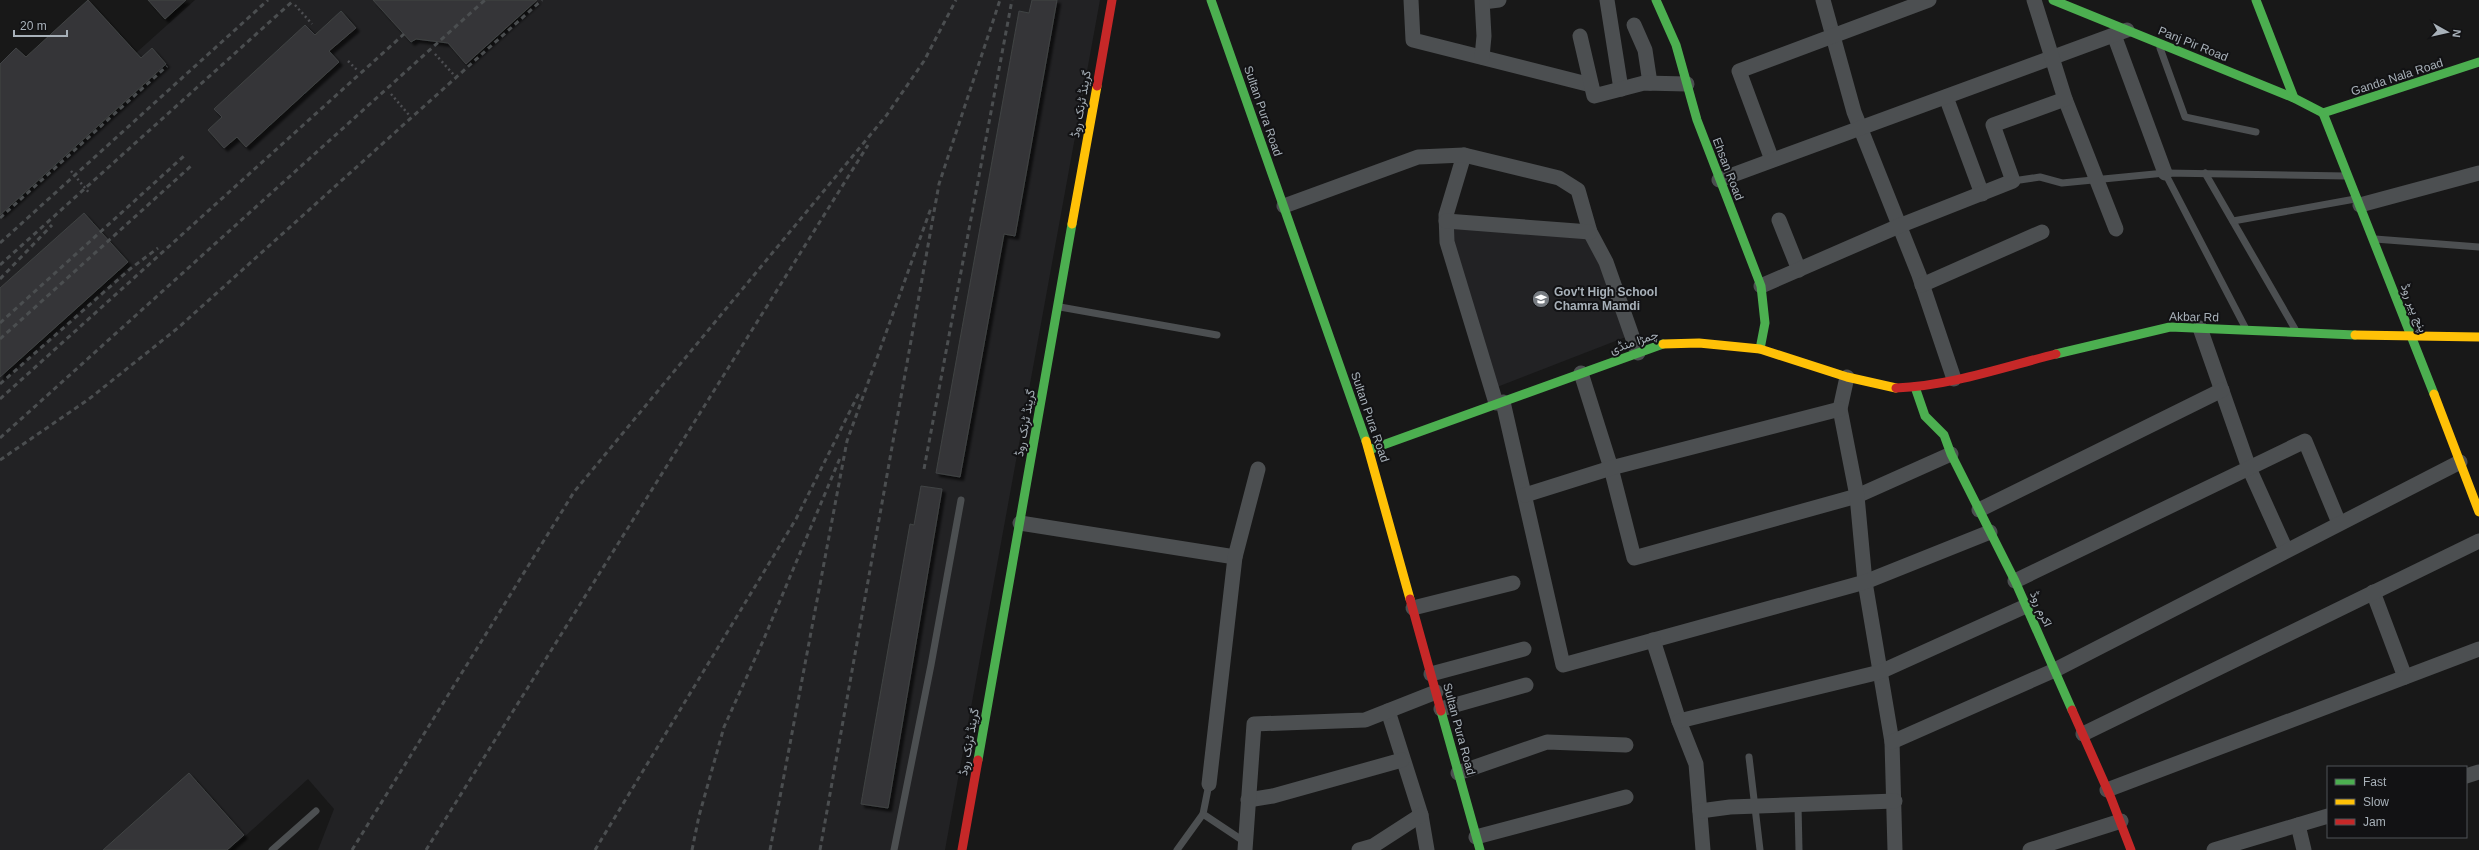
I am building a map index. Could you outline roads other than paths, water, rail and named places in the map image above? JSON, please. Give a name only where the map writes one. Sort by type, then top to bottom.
[{"type":"main road","name":"گرینڈ ٹرنک روڈ","points":[[962,850],[1112,0]]},
{"type":"main road","name":"Sultan Pura Road","points":[[1211,0],[1370,450],[1478,844]]},
{"type":"main road","name":"Ehsan Road","points":[[1656,0],[1676,45],[1697,120],[1761,286],[1764,323],[1760,349]]},
{"type":"main road","name":"Panj Pir Road","points":[[2053,0],[2121,32],[2158,42],[2294,98],[2323,114]]},
{"type":"main road","points":[[2256,0],[2294,98]]},
{"type":"main road","name":"Ganda Nala Road","points":[[2323,114],[2479,62]]},
{"type":"main road","name":"پنج پیر روڈ","points":[[2323,114],[2412,337],[2479,512]]},
{"type":"main road","name":"Akbar Rd","points":[[1915,387],[1954,379],[2170,326],[2479,340]]},
{"type":"main road","name":"چمڑا منڈی","points":[[1370,450],[1661,344],[1699,342],[1760,349],[1847,377],[1891,388],[1915,387]]},
{"type":"main road","name":"اکرم روڈ","points":[[1915,387],[1925,416],[1944,436],[1951,454],[2015,581],[2121,822],[2131,850]]},
{"type":"street","points":[[1411,0],[1413,40],[1591,85]]},
{"type":"street","points":[[1482,57],[1484,36],[1482,1],[1499,0]]},
{"type":"street","points":[[1607,0],[1621,89]]},
{"type":"street","points":[[1823,0],[1861,128],[1922,285],[1954,379]]},
{"type":"street","points":[[1772,160],[1739,71],[1929,0]]},
{"type":"street","points":[[2034,0],[2066,99],[2116,229]]},
{"type":"street","points":[[1634,25],[1645,50],[1650,83]]},
{"type":"street","points":[[1719,180],[2121,32],[2165,173]]},
{"type":"street","points":[[1580,36],[1594,96],[1650,83],[1687,84]]},
{"type":"street","points":[[1946,97],[1982,194]]},
{"type":"street","points":[[1761,286],[1900,226],[2014,182],[1993,125],[2066,99]]},
{"type":"street","points":[[1284,206],[1418,157],[1464,155],[1559,178],[1578,190],[1590,232],[1606,262],[1638,353]]},
{"type":"street","points":[[1464,155],[1446,215],[1447,242],[1500,402],[1525,495],[1564,665],[1865,582],[1990,532]]},
{"type":"street","points":[[2359,202],[2479,173]]},
{"type":"street","points":[[1779,220],[1799,270]]},
{"type":"street","points":[[1446,222],[1590,232]]},
{"type":"street","points":[[1922,285],[2042,232]]},
{"type":"street","points":[[2200,328],[2249,468],[2286,550]]},
{"type":"street","points":[[1581,373],[1611,468],[1634,558],[1857,496],[1951,454]]},
{"type":"street","points":[[1847,377],[1840,409],[1857,496],[1865,582],[1892,742],[1895,801],[1895,850]]},
{"type":"street","points":[[1979,510],[2222,390]]},
{"type":"street","points":[[1525,495],[1611,468],[1840,409]]},
{"type":"street","points":[[2015,581],[2305,441],[2340,523]]},
{"type":"street","points":[[1892,742],[2055,670],[2286,550],[2460,462]]},
{"type":"street","points":[[1209,784],[1235,557],[1258,470]]},
{"type":"street","points":[[1020,523],[1235,557]]},
{"type":"street","points":[[2083,734],[2479,541]]},
{"type":"street","points":[[1413,608],[1513,583]]},
{"type":"street","points":[[2373,592],[2405,677]]},
{"type":"street","points":[[1679,721],[1880,672],[2026,606]]},
{"type":"street","points":[[1653,640],[1679,721],[1696,764],[1702,850]]},
{"type":"street","points":[[1431,674],[1524,649]]},
{"type":"street","points":[[2107,790],[2479,649]]},
{"type":"street","points":[[1441,709],[1526,685]]},
{"type":"street","points":[[1245,846],[1254,724],[1365,720],[1436,692]]},
{"type":"street","points":[[1388,711],[1402,760],[1421,815],[1427,850]]},
{"type":"street","points":[[1458,773],[1547,742],[1626,745]]},
{"type":"street","points":[[1248,800],[1273,796],[1402,760]]},
{"type":"street","points":[[2467,776],[2479,772]]},
{"type":"street","points":[[1478,844],[1626,797]]},
{"type":"street","points":[[1700,811],[1755,806],[1895,801]]},
{"type":"street","points":[[1359,850],[1372,846],[1421,815]]},
{"type":"street","points":[[2214,850],[2237,847],[2327,816]]},
{"type":"street","points":[[2030,850],[2121,822]]},
{"type":"street","points":[[2298,825],[2304,850]]},
{"type":"lane","points":[[2158,42],[2185,117],[2256,132]]},
{"type":"lane","points":[[2165,173],[2247,330]]},
{"type":"lane","points":[[2014,182],[2040,177],[2062,184],[2165,173],[2348,176]]},
{"type":"lane","points":[[2205,173],[2297,332]]},
{"type":"lane","points":[[2232,221],[2359,202]]},
{"type":"lane","points":[[2373,239],[2479,246]]},
{"type":"lane","points":[[1058,307],[1217,335]]},
{"type":"lane","points":[[894,850],[931,665],[961,500]]},
{"type":"lane","points":[[1749,757],[1760,850]]},
{"type":"lane","points":[[1177,850],[1203,814],[1209,784]]},
{"type":"lane","points":[[1798,804],[1799,850]]},
{"type":"lane","points":[[272,850],[316,811]]},
{"type":"lane","points":[[1203,814],[1245,846]]},
{"type":"railway","points":[[0,243],[268,0]]},
{"type":"railway","points":[[0,265],[294,0]]},
{"type":"railway","points":[[0,438],[485,0]]},
{"type":"railway","points":[[0,460],[89,399],[179,327],[542,0]]},
{"type":"railway","points":[[352,850],[574,492],[886,116],[924,61],[956,0]]},
{"type":"railway","points":[[820,850],[939,184],[1000,0]]},
{"type":"railway","points":[[924,469],[1012,0]]},
{"type":"railway","points":[[0,399],[404,34]]},
{"type":"railway","points":[[0,218],[167,66]]},
{"type":"railway","points":[[426,850],[868,145]]},
{"type":"railway","points":[[0,323],[184,156]]},
{"type":"railway","points":[[0,339],[191,166]]},
{"type":"railway","points":[[770,850],[847,441],[931,208]]},
{"type":"railway","points":[[0,279],[52,225]]},
{"type":"railway","points":[[0,384],[130,269],[158,248]]},
{"type":"railway","points":[[595,850],[796,519],[860,391]]},
{"type":"railway","points":[[692,850],[699,816],[724,727],[763,641],[840,458]]},
{"type":"place","name":"Gov't High School Chamra Mamdi","points":[[1541,299]]}]
